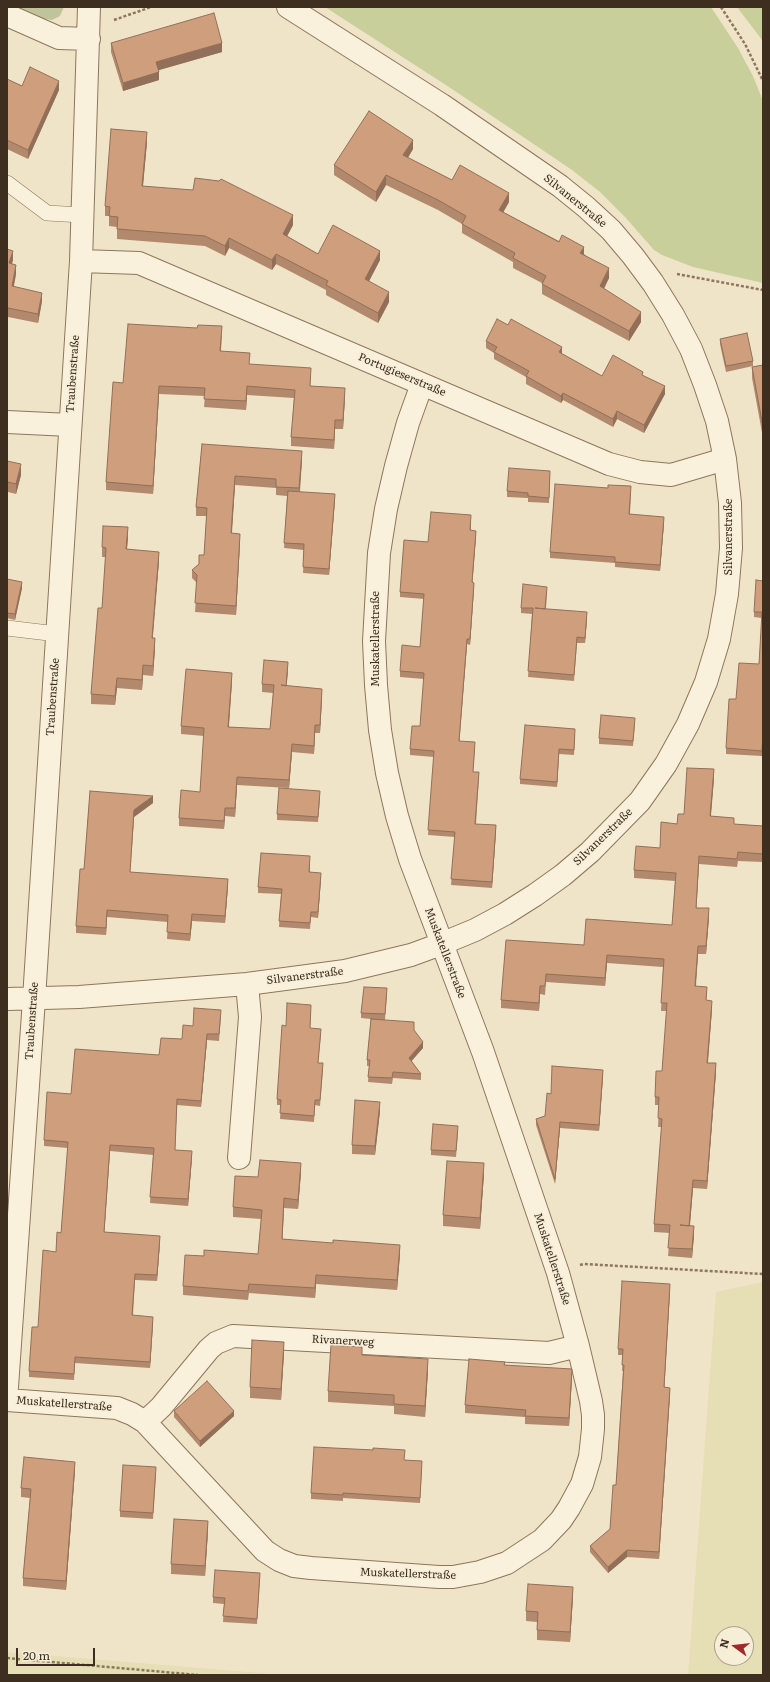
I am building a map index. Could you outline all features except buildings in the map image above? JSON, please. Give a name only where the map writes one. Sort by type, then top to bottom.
[{"type":"street","name":"Silvanerstraße","points":[[7,999],[79,997],[247,984],[345,971],[411,955],[441,944],[505,914],[563,875],[616,828],[640,801],[666,764],[688,724],[706,682],[719,639],[728,594],[731,548],[730,511],[725,459],[717,421],[706,385],[691,349],[677,322],[653,284],[633,256],[611,230],[560,186],[442,105],[288,7]]},
{"type":"street","points":[[7,15],[59,38],[89,23]]},
{"type":"street","name":"Traubenstraße","points":[[7,1387],[13,1222],[34,999],[81,261],[89,23]]},
{"type":"street","name":"Portugieserstraße","points":[[81,261],[139,263],[609,464],[640,472],[671,475],[725,459]]},
{"type":"street","name":"Muskatellerstraße","points":[[7,1400],[117,1408],[132,1414],[145,1422],[253,1540],[265,1551],[279,1560],[294,1566],[439,1577],[467,1575],[480,1572],[507,1563],[542,1540],[561,1520],[582,1484],[590,1457],[593,1415],[578,1346],[558,1272],[483,1052],[410,859],[397,816],[387,773],[380,730],[374,641],[379,553],[398,459],[408,423],[422,384]]},
{"type":"street","points":[[7,422],[70,425]]},
{"type":"street","points":[[239,1158],[250,1017],[247,984]]},
{"type":"street","name":"Rivanerweg","points":[[145,1422],[161,1407],[216,1342],[233,1336],[549,1353],[578,1346]]},
{"type":"lane","points":[[7,183],[47,213],[82,214]]},
{"type":"lane","points":[[7,628],[57,634]]},
{"type":"path","points":[[89,23],[107,22],[151,7]]},
{"type":"path","points":[[721,7],[745,44],[763,80]]},
{"type":"path","points":[[653,284],[672,273],[763,290]]},
{"type":"path","points":[[558,1272],[584,1264],[763,1274]]},
{"type":"path","points":[[7,1658],[198,1675]]},
{"type":"shaded area","points":[[763,1282],[763,1675],[688,1675],[716,1292]]},
{"type":"shaded area","points":[[7,1652],[284,1675],[7,1675]]},
{"type":"green space","points":[[10,7],[64,7],[60,16],[52,20],[38,18]]},
{"type":"green space","points":[[325,7],[711,7],[738,48],[753,76],[763,101],[763,283],[693,267],[662,255],[654,250],[625,217],[600,192],[572,170],[452,89]]},
{"type":"green space","points":[[737,7],[763,7],[763,43],[762,40]]}]
